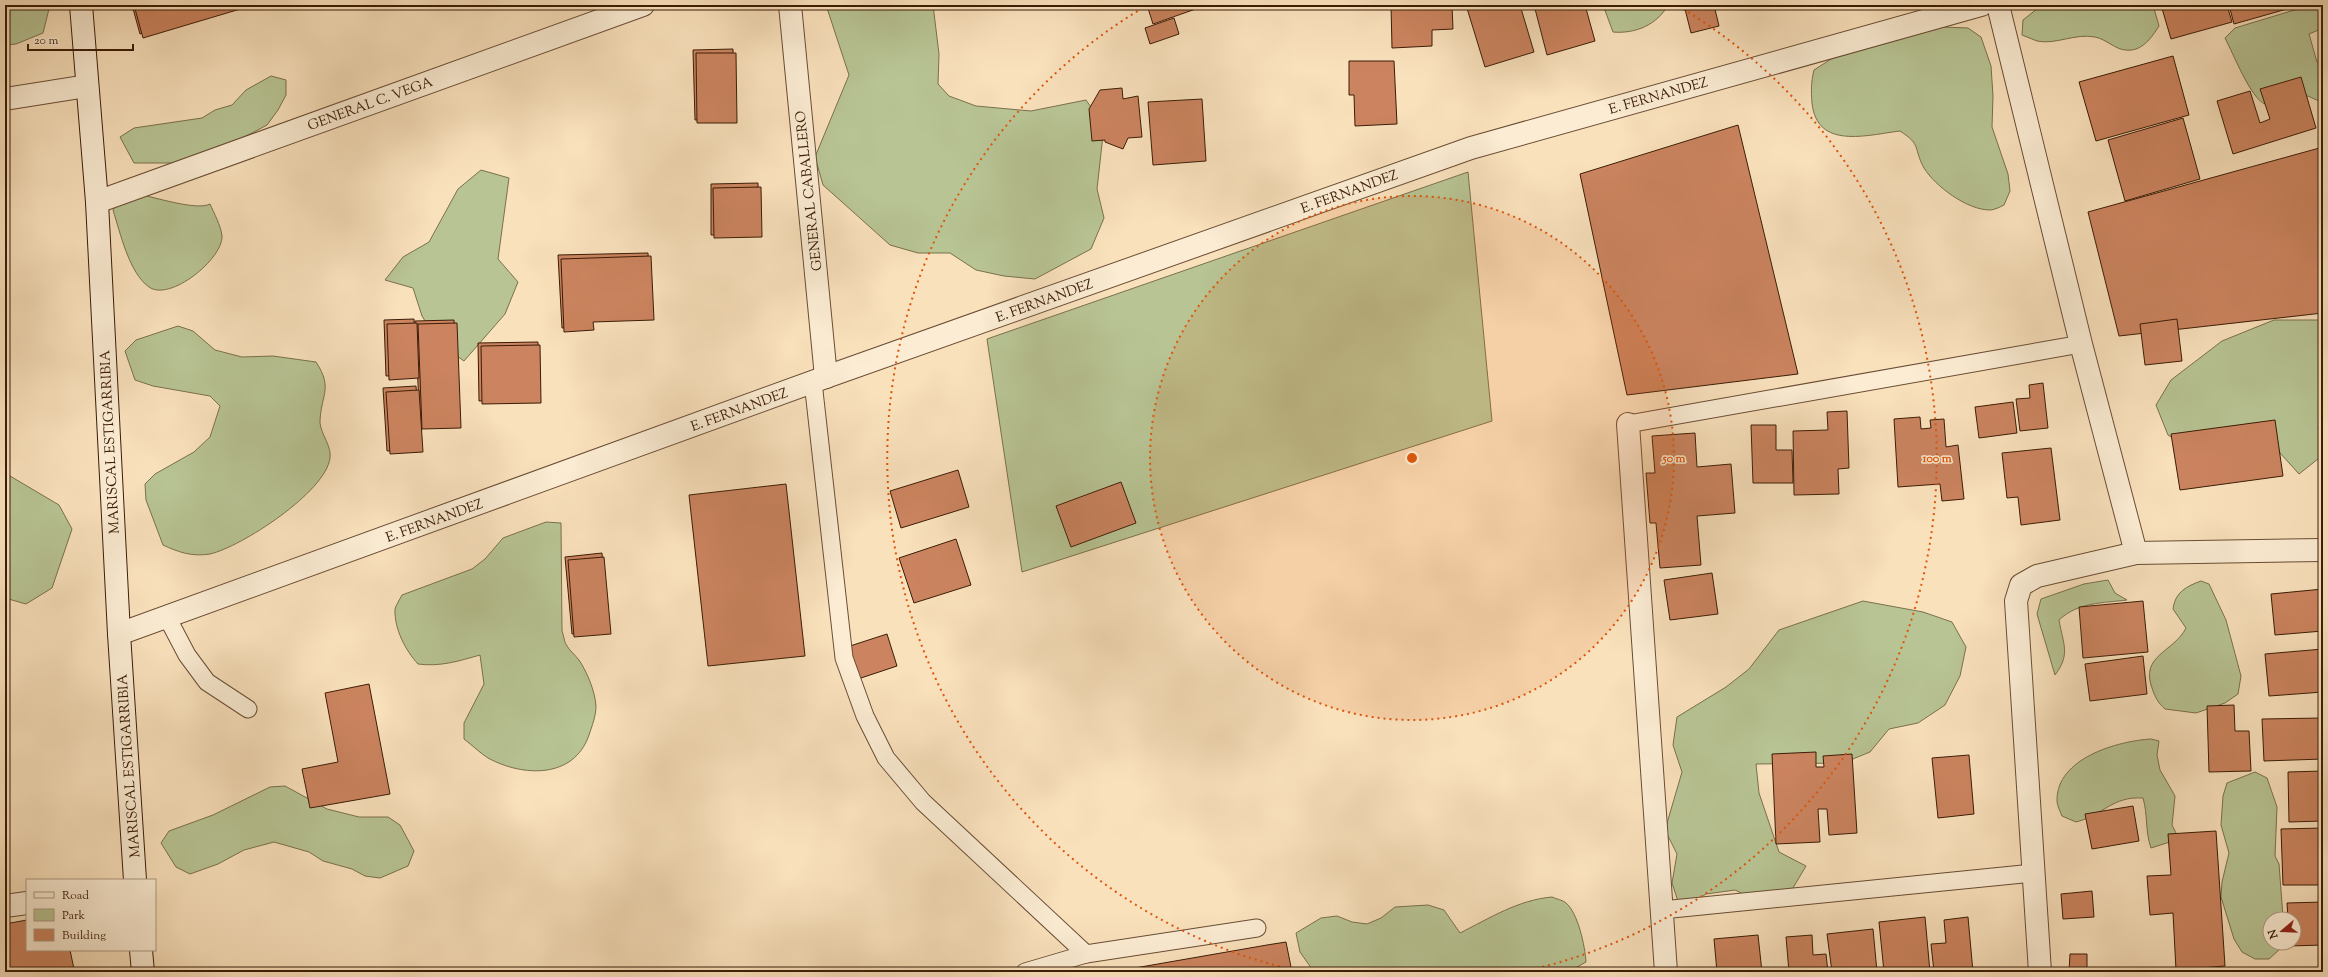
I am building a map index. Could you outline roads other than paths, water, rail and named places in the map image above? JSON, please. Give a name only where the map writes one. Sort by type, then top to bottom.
[{"type":"street","name":"MARISCAL ESTIGARRIBIA","points":[[81,5],[97,202],[119,634],[135,879]]},
{"type":"street","name":"GENERAL C. VEGA","points":[[97,202],[643,5]]},
{"type":"street","name":"GENERAL CABALLERO","points":[[790,5],[820,380]]},
{"type":"street","name":"E. FERNANDEZ","points":[[119,634],[820,380],[1471,148],[1980,5]]},
{"type":"street","points":[[1998,5],[2081,344],[2136,553]]},
{"type":"street","points":[[5,100],[87,86]]},
{"type":"street","points":[[1628,424],[1666,972]]},
{"type":"street","points":[[2040,972],[2016,601],[2021,585],[2037,576],[2136,553],[2323,550]]},
{"type":"street","points":[[5,906],[26,903]]},
{"type":"street","points":[[141,951],[143,972]]},
{"type":"lane","points":[[1628,424],[2081,344]]},
{"type":"lane","points":[[820,380],[844,658],[866,716],[886,758],[923,802],[1086,954]]},
{"type":"lane","points":[[167,617],[187,656],[207,682],[248,709]]},
{"type":"lane","points":[[1662,910],[2033,873]]},
{"type":"lane","points":[[1025,972],[1086,954],[1257,928]]}]
